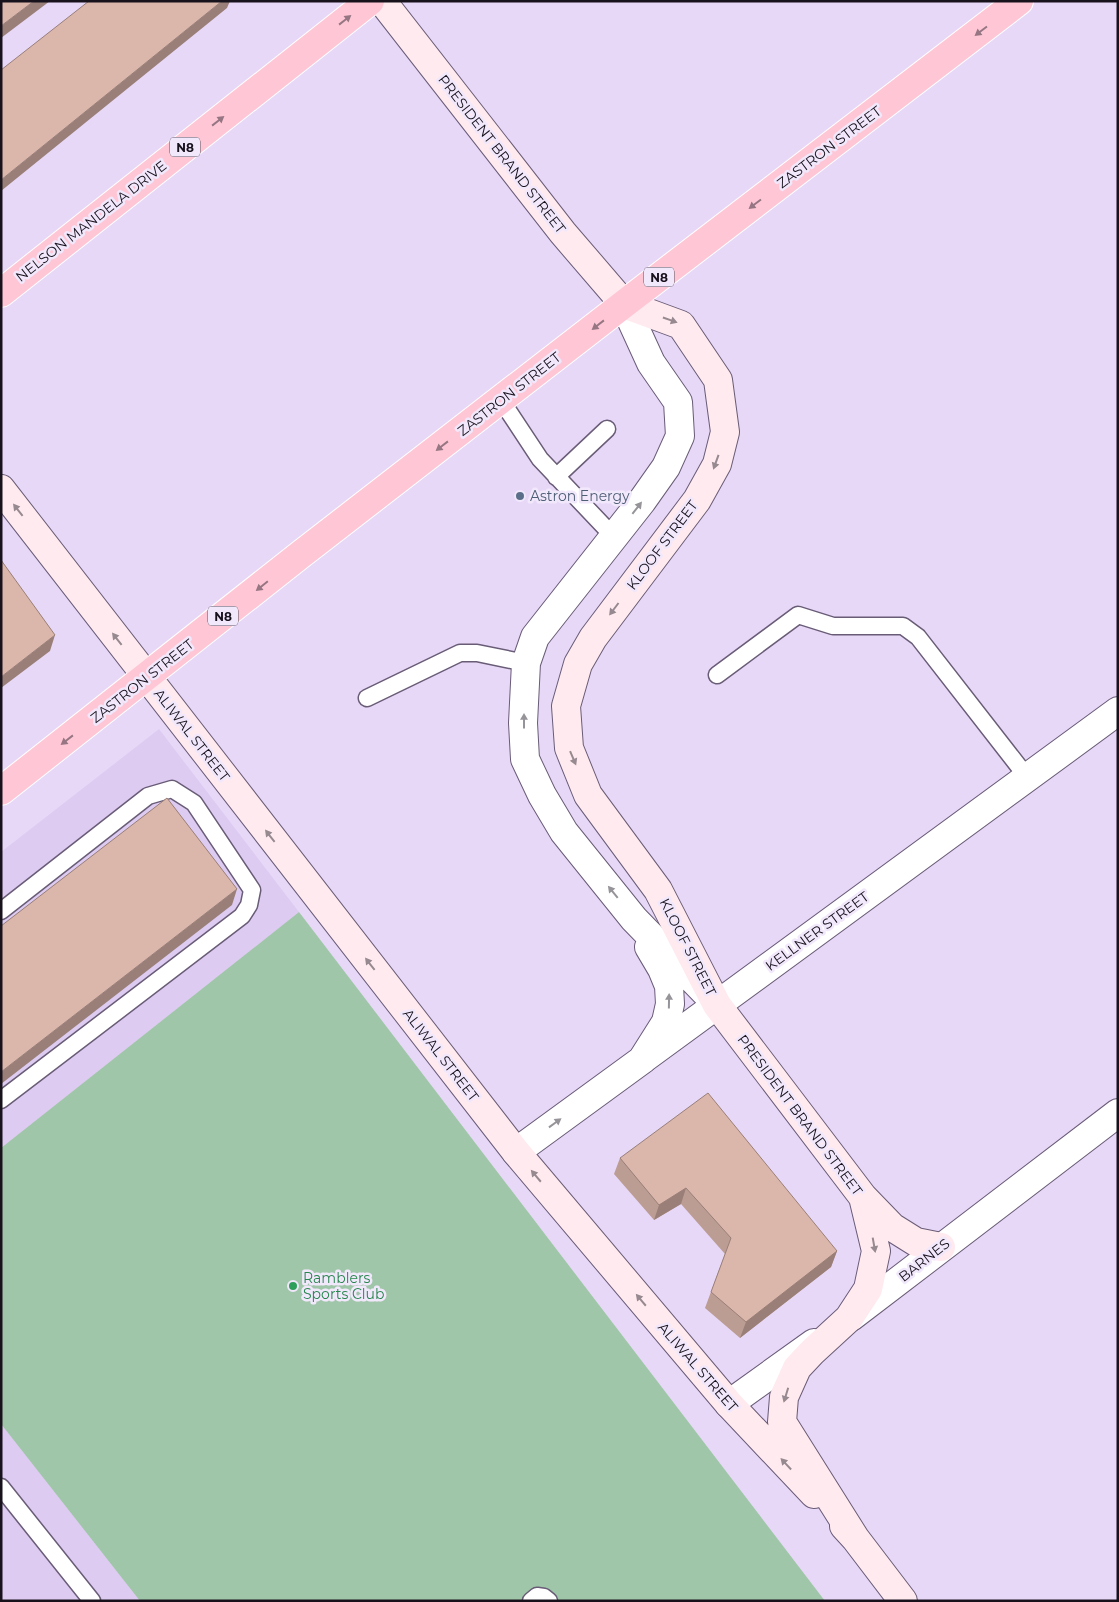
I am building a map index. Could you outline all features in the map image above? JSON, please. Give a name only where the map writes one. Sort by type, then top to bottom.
[{"type":"highway","name":"NELSON MANDELA DRIVE","points":[[1,293],[370,1]]},
{"type":"highway","name":"ZASTRON STREET","points":[[1,791],[300,555],[1020,1]]},
{"type":"main road","name":"PRESIDENT BRAND STREET","points":[[382,1],[563,233],[624,304]]},
{"type":"main road","name":"KLOOF STREET","points":[[624,304],[682,324],[718,380],[725,432],[717,464],[697,500],[593,638],[578,664],[566,706],[569,748],[588,795],[658,890],[717,1004]]},
{"type":"main road","name":"ALIWAL STREET","points":[[1,489],[516,1152],[728,1404],[855,1538],[900,1598]]},
{"type":"main road","name":"PRESIDENT BRAND STREET","points":[[717,1004],[863,1197],[876,1251],[868,1289],[849,1318],[812,1352],[798,1368],[784,1397],[782,1422],[855,1538]]},
{"type":"main road","points":[[863,1197],[892,1227],[916,1242],[941,1247]]},
{"type":"street","name":"KLOOF STREET","points":[[624,304],[651,363],[678,402],[680,436],[666,466],[642,501],[535,638],[526,663],[523,723],[526,758],[542,795],[564,832],[634,919],[717,1004]]},
{"type":"street","name":"KELLNER STREET","points":[[516,1152],[1118,711]]},
{"type":"street","points":[[634,919],[662,969],[669,986],[670,1004],[666,1022],[642,1060]]},
{"type":"street","name":"BARNES","points":[[728,1404],[849,1318],[1118,1112]]},
{"type":"lane","points":[[501,400],[540,460],[614,537]]},
{"type":"lane","points":[[556,477],[607,429]]},
{"type":"lane","points":[[717,675],[798,615],[833,626],[903,626],[918,637],[1027,777]]},
{"type":"lane","points":[[367,698],[460,653],[477,653],[526,663]]},
{"type":"lane","points":[[1,912],[148,796],[172,789],[194,803],[252,890],[249,905],[242,916],[1,1100]]},
{"type":"lane","points":[[1,1487],[92,1601]]},
{"type":"lane","points":[[531,1601],[537,1596],[550,1601]]},
{"type":"shaded area","points":[[159,729],[299,912],[1,1148],[1,852]]},
{"type":"shaded area","points":[[1,1424],[140,1601],[1,1601]]},
{"type":"green space","name":"Ramblers Sports Club","points":[[299,912],[825,1601],[140,1601],[1,1424],[1,1148]]},
{"type":"building","points":[[1,1],[34,1],[1,26]]},
{"type":"building","points":[[89,1],[222,1],[1,180],[1,70]]},
{"type":"building","points":[[1,560],[55,635],[1,677]]},
{"type":"building","points":[[167,798],[237,889],[1,1072],[1,926]]},
{"type":"building","points":[[708,1093],[837,1251],[746,1322],[711,1292],[731,1238],[686,1188],[659,1205],[620,1158]]},
{"type":"place","name":"Astron Energy","points":[[520,496]]},
{"type":"place","name":"Ramblers Sports Club","points":[[293,1286]]}]
